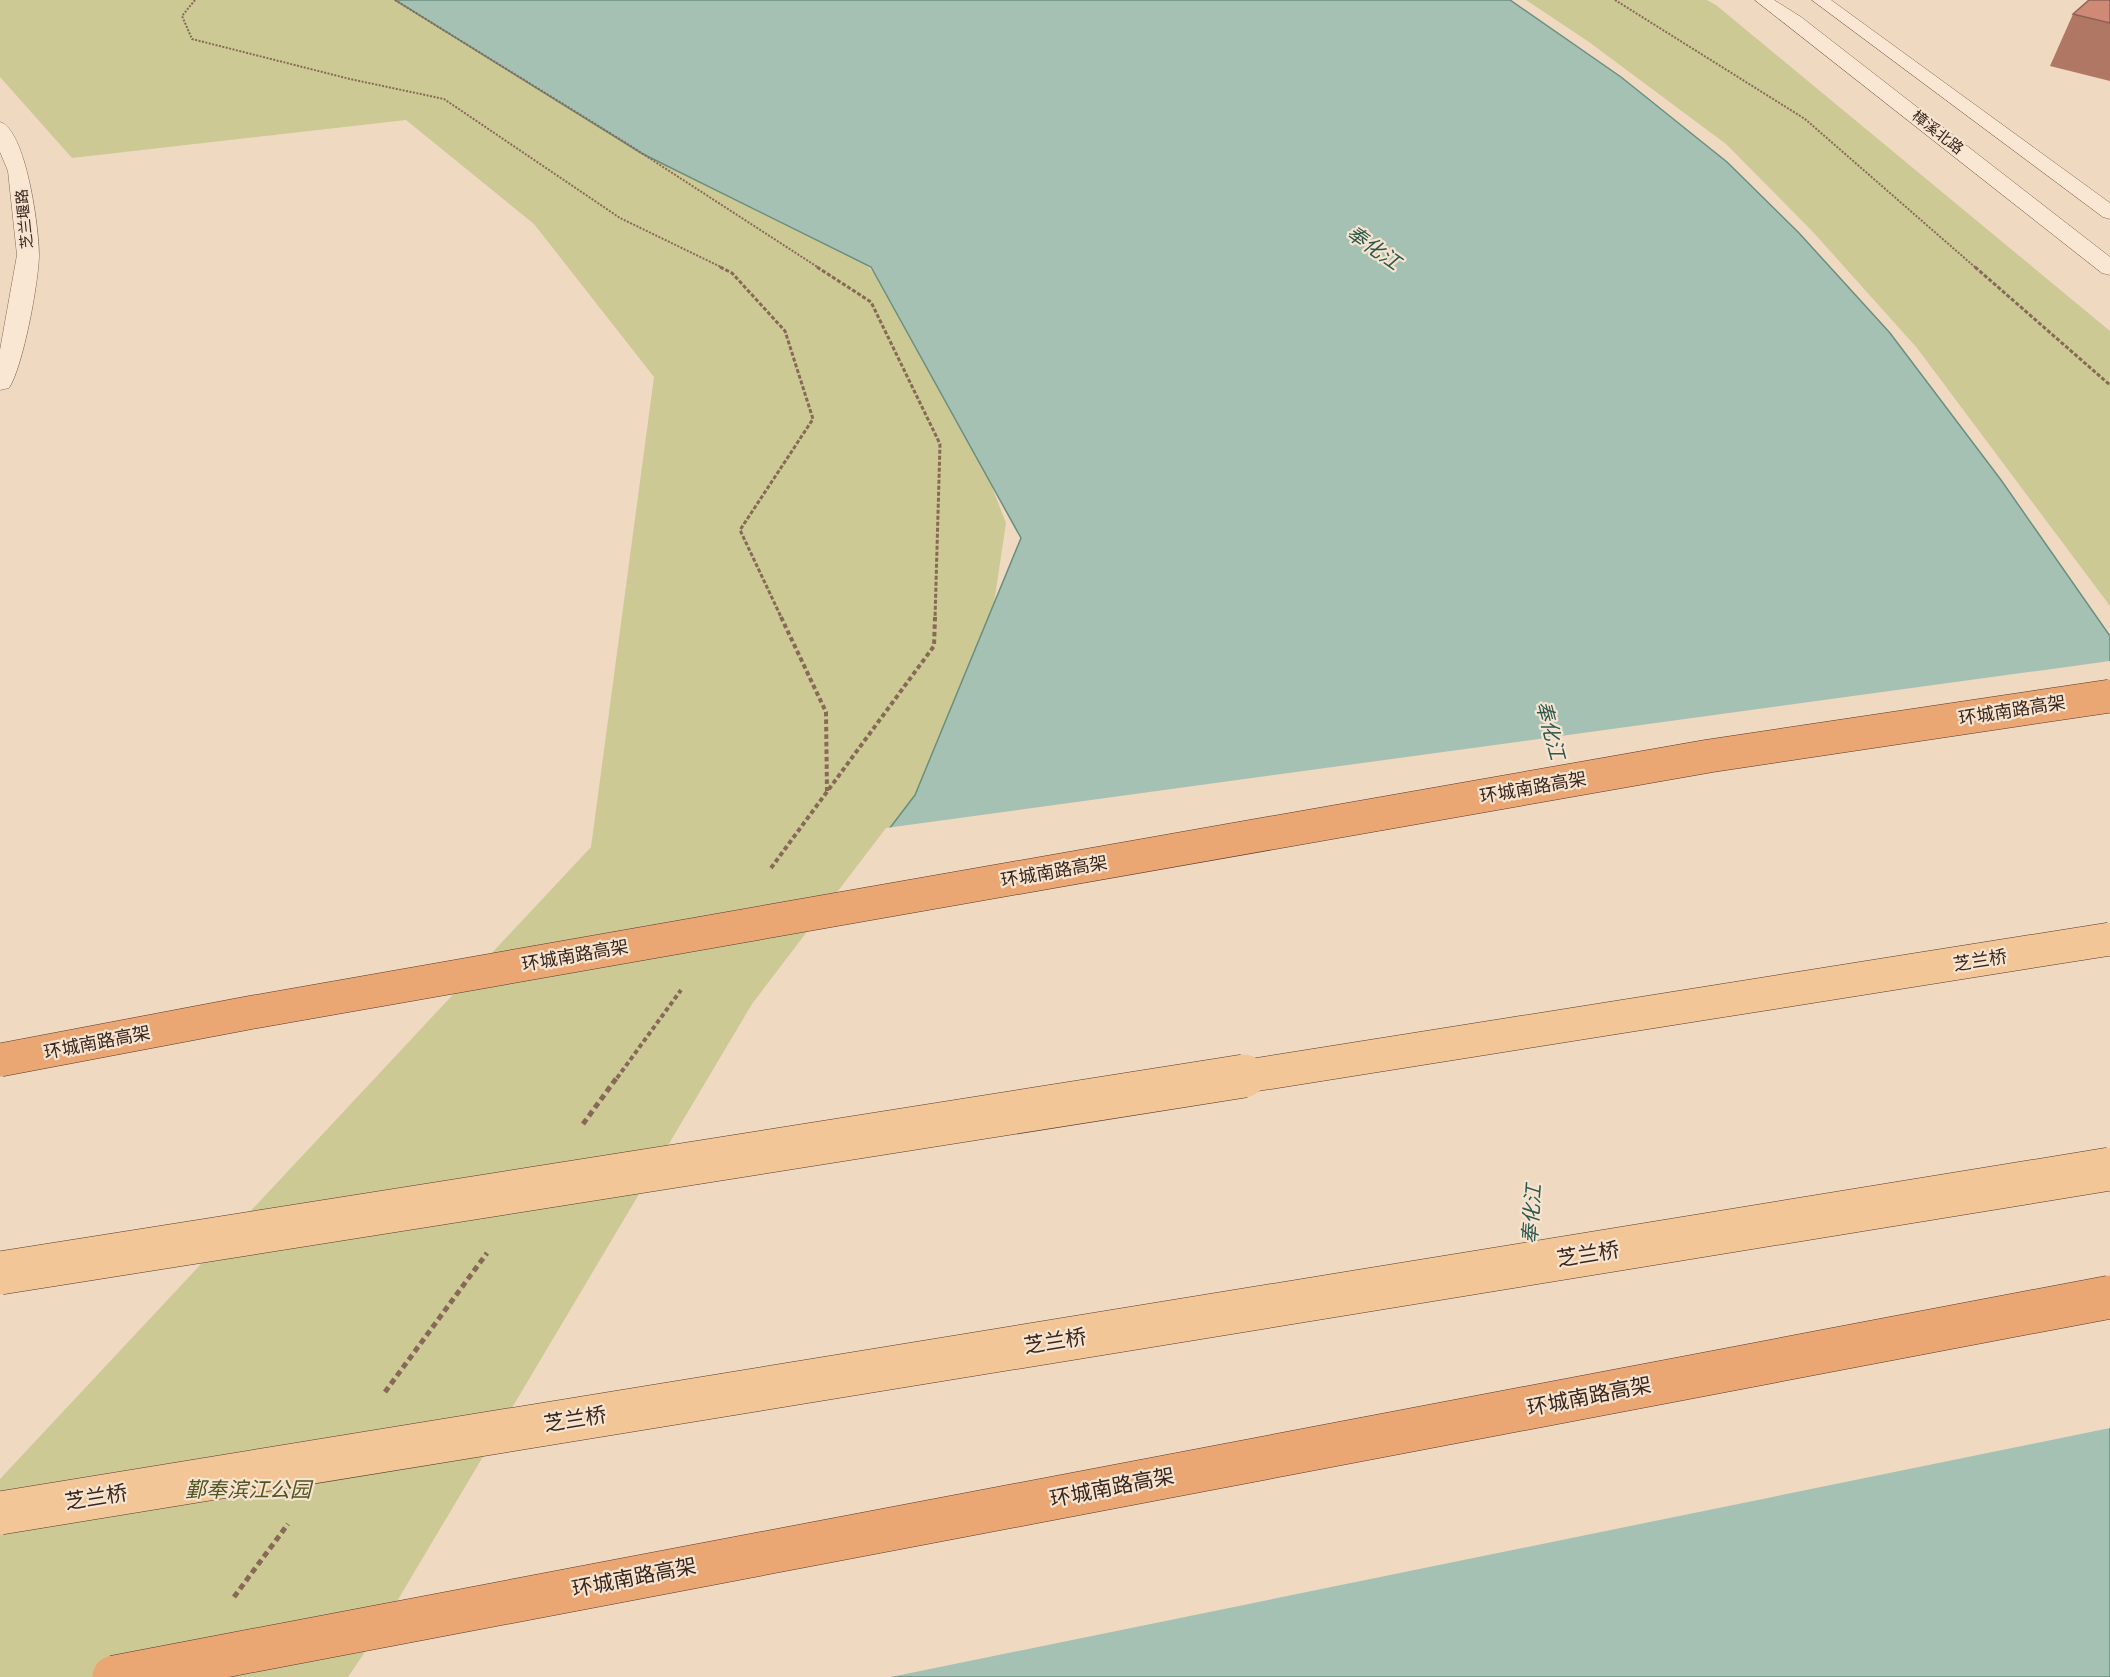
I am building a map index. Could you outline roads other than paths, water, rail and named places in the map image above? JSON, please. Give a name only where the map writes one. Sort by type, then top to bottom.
[{"type":"highway","name":"环城南路高架","points":[[0,1060],[248,1013],[1697,758],[2110,696]]},
{"type":"highway","name":"环城南路高架","points":[[114,1677],[2110,1296]]},
{"type":"main road","name":"芝兰桥","points":[[0,1273],[2110,939]]},
{"type":"main road","name":"芝兰桥","points":[[0,1513],[2110,1169]]},
{"type":"street","name":"樟溪北路","points":[[1763,0],[1795,21],[2110,268]]},
{"type":"street","name":"樟溪北路","points":[[1820,0],[2110,213]]},
{"type":"street","name":"芝兰堰路","points":[[0,128],[18,171],[28,255],[11,355],[0,383]]},
{"type":"water","name":"奉化江","points":[[395,0],[1510,0],[1621,77],[1727,162],[1799,233],[1890,333],[2001,480],[2110,636],[2110,1677],[355,1677],[755,1005],[915,795],[1021,538],[871,267],[641,153]]},
{"type":"park label","name":"鄞奉滨江公园","points":[[248,1489]]}]
